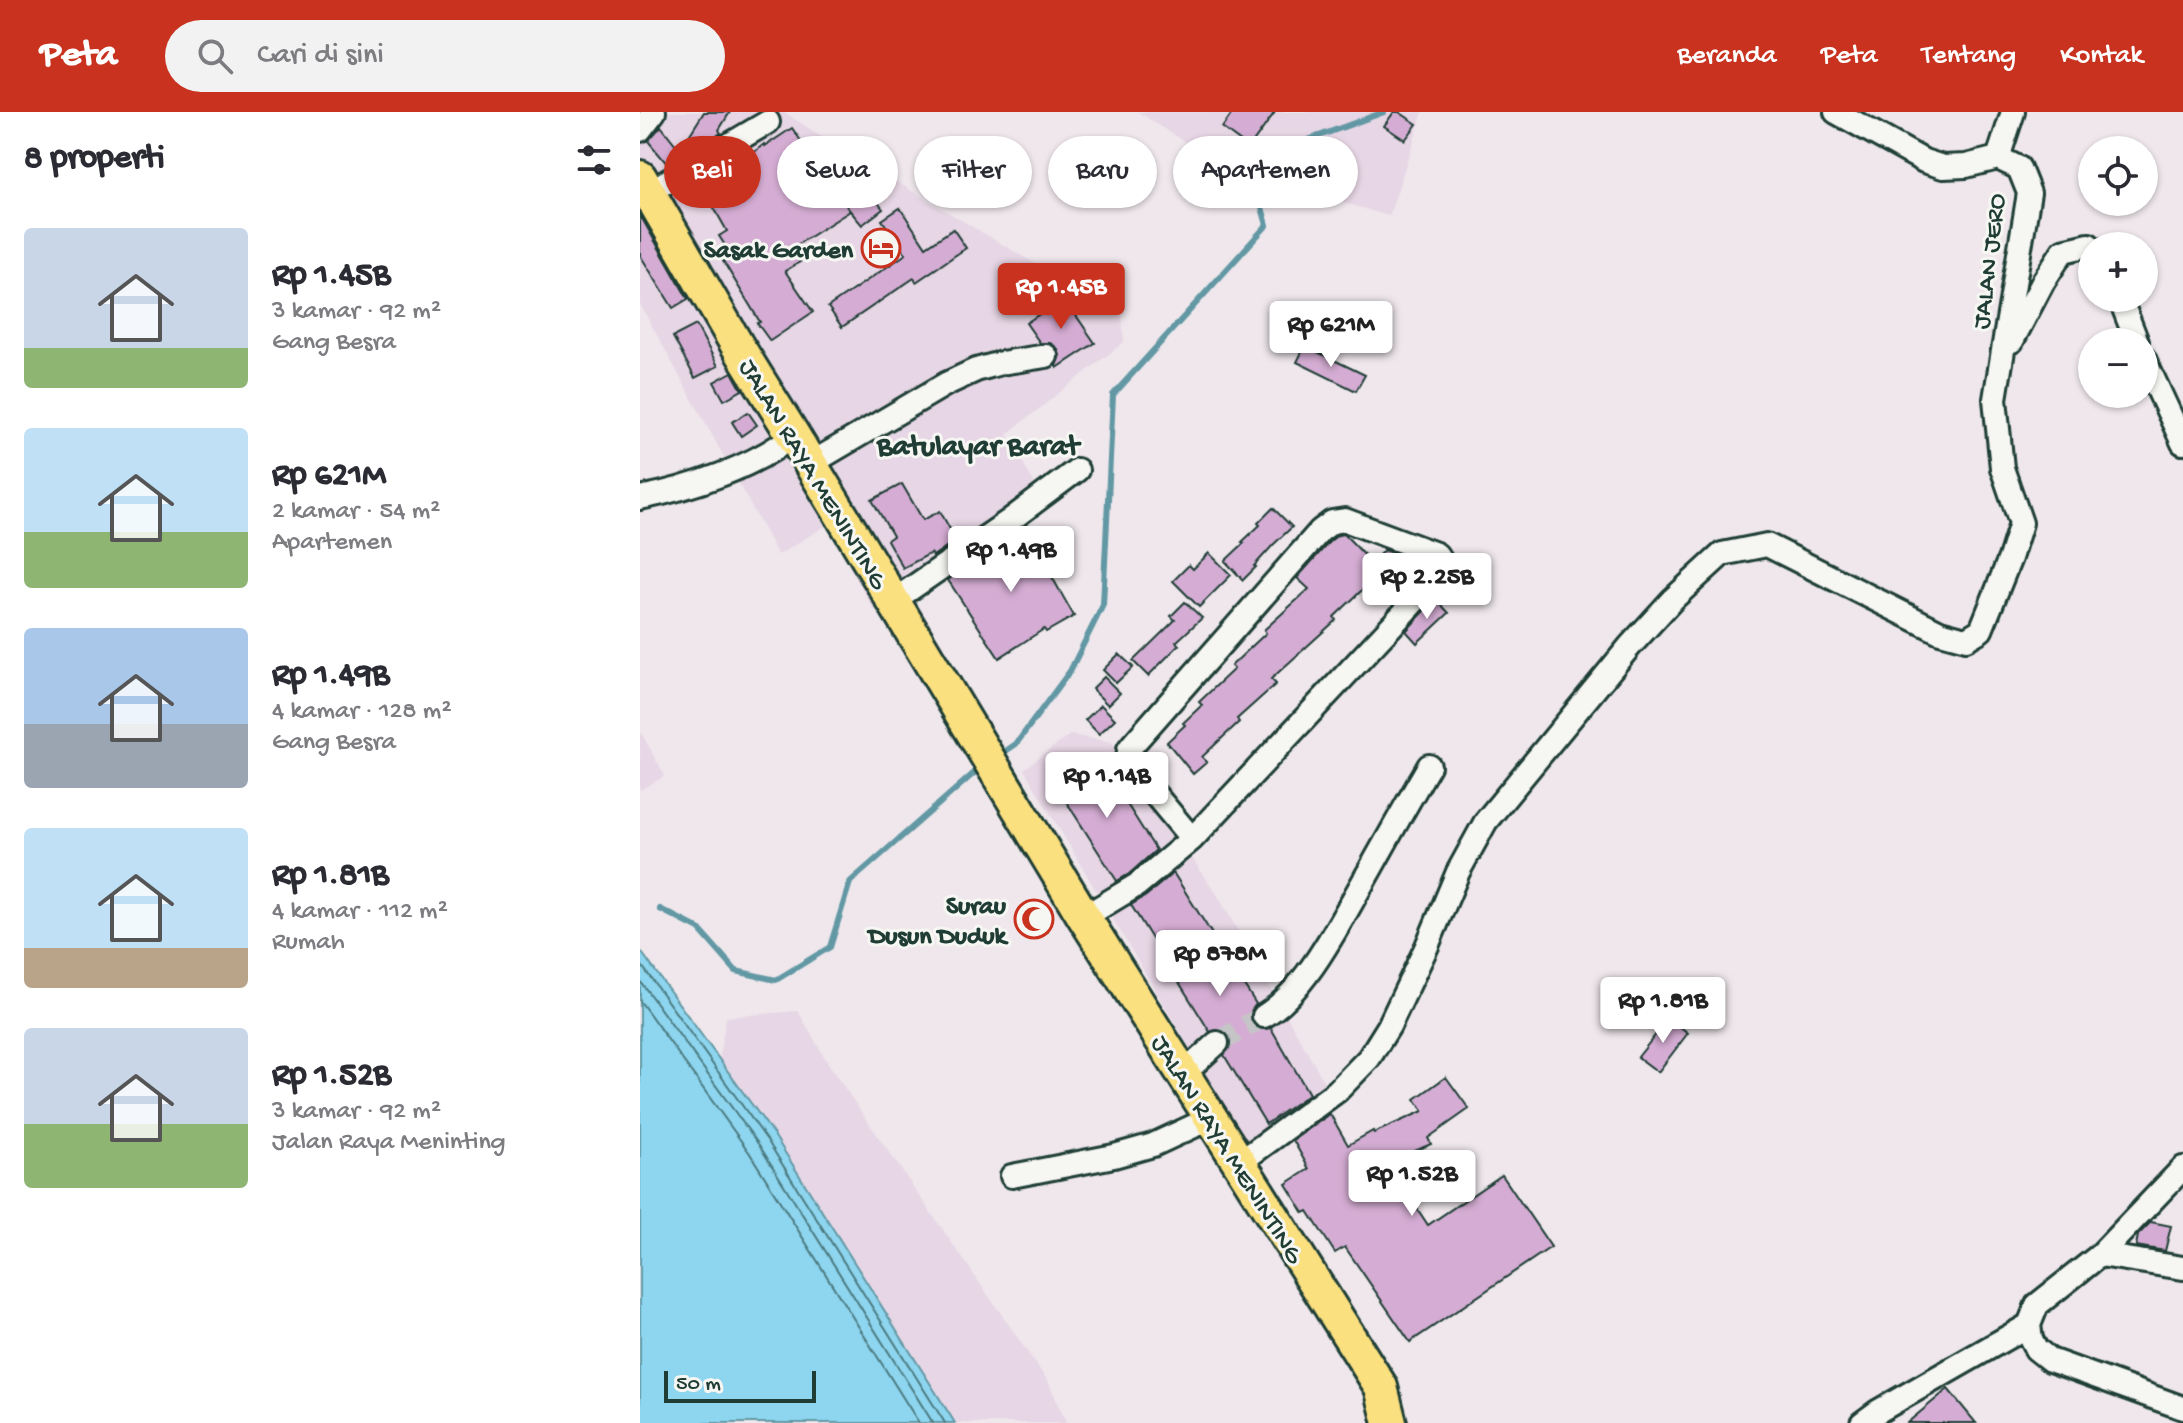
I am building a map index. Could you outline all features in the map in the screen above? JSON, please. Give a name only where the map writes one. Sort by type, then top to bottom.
[{"type":"highway","name":"JALAN RAYA MENINTING","points":[[644,185],[737,345],[1084,917],[1381,1387],[1390,1423]]},
{"type":"street","points":[[640,130],[654,112]]},
{"type":"street","name":"JALAN JERO","points":[[1836,112],[1924,161],[1943,167],[1966,166],[1998,158],[2019,168],[2029,193],[2002,359]]},
{"type":"street","points":[[1998,158],[2013,112]]},
{"type":"street","points":[[644,185],[768,122]]},
{"type":"street","name":"JALAN JERO","points":[[2002,359],[2063,251],[2078,248]]},
{"type":"street","points":[[810,464],[946,384],[976,370],[1046,356]]},
{"type":"street","points":[[1239,1163],[1337,1091],[1369,1058],[1389,1026],[1458,872],[1486,821],[1630,646],[1673,599],[1722,554],[1767,545],[1940,632],[1966,639],[1981,630],[2021,523],[2002,468],[1995,399],[2002,359]]},
{"type":"street","points":[[2158,389],[2183,443]]},
{"type":"street","points":[[640,498],[718,475],[781,446],[793,435]]},
{"type":"street","points":[[893,601],[1077,470]]},
{"type":"street","points":[[1084,917],[1137,885],[1192,839],[1441,573],[1442,561],[1436,554],[1345,520],[1332,522],[1320,531],[1133,744],[1129,749],[1128,762],[1192,839]]},
{"type":"street","points":[[1264,1016],[1300,984],[1336,929],[1429,766]]},
{"type":"street","points":[[1183,1074],[1217,1043]]},
{"type":"street","points":[[1012,1176],[1153,1145],[1211,1118]]},
{"type":"street","points":[[2183,1168],[2100,1255],[2037,1305],[2029,1325],[2036,1349],[2050,1360],[2183,1408]]},
{"type":"street","points":[[2100,1255],[2183,1268]]},
{"type":"street","points":[[1862,1423],[2029,1325]]},
{"type":"shaded area","points":[[640,112],[783,112],[821,136],[777,136],[777,208],[898,208],[898,183],[914,192],[914,208],[941,208],[1122,315],[1124,342],[1007,434],[1039,492],[874,610],[827,525],[778,555],[640,304]]},
{"type":"shaded area","points":[[1138,112],[1423,112],[1389,216],[1358,207],[1358,136],[1175,136]]},
{"type":"shaded area","points":[[640,731],[665,776],[640,790]]},
{"type":"shaded area","points":[[1070,735],[1112,742],[1218,896],[1330,1092],[1247,1145],[1024,769]]},
{"type":"shaded area","points":[[798,1011],[830,1067],[1049,1383],[1066,1423],[955,1423],[774,1135],[719,1060],[726,1017]]},
{"type":"water","points":[[640,950],[774,1135],[955,1423],[640,1423]]},
{"type":"building","points":[[704,112],[730,112],[719,130],[721,133],[716,136],[689,136]]},
{"type":"building","points":[[1233,112],[1275,112],[1258,136],[1233,136],[1222,128]]},
{"type":"building","points":[[1394,112],[1417,124],[1405,140],[1384,126]]},
{"type":"building","points":[[661,126],[669,136],[664,136],[664,160],[648,141]]},
{"type":"building","points":[[792,128],[798,136],[780,136]]},
{"type":"building","points":[[777,138],[777,208],[848,208],[850,211],[792,248],[800,262],[785,271],[813,312],[770,341],[723,261],[732,256],[719,236],[727,231],[714,208],[761,208],[761,146]]},
{"type":"building","points":[[848,208],[882,208],[883,209],[862,225]]},
{"type":"building","points":[[900,208],[926,247],[953,229],[966,248],[916,282],[914,278],[842,327],[828,307],[906,254],[882,220]]},
{"type":"building","points":[[640,215],[688,299],[673,308],[640,255]]},
{"type":"building","points":[[1064,298],[1095,343],[1057,368],[1060,355],[1057,348],[1050,343],[1040,343],[1026,323]]},
{"type":"building","points":[[696,325],[718,366],[695,378],[673,337]]},
{"type":"building","points":[[1305,346],[1365,375],[1356,391],[1297,362]]},
{"type":"building","points":[[732,372],[742,390],[724,400],[714,382]]},
{"type":"building","points":[[748,412],[757,425],[741,436],[732,422]]},
{"type":"building","points":[[902,484],[923,520],[940,511],[956,540],[933,556],[931,553],[903,568],[887,540],[893,536],[872,500]]},
{"type":"building","points":[[1273,508],[1292,527],[1243,580],[1225,561]]},
{"type":"building","points":[[1024,527],[1074,616],[1046,632],[1044,629],[999,658],[948,580]]},
{"type":"building","points":[[1344,534],[1381,572],[1334,617],[1336,620],[1271,679],[1276,684],[1237,719],[1239,722],[1202,757],[1207,762],[1193,774],[1167,742],[1202,705],[1199,702],[1234,669],[1231,666],[1266,633],[1264,630],[1309,589],[1297,578],[1330,541]]},
{"type":"building","points":[[1384,550],[1400,556],[1410,565],[1393,582],[1373,561]]},
{"type":"building","points":[[1209,553],[1231,575],[1199,607],[1173,581],[1189,565],[1193,569]]},
{"type":"building","points":[[1436,599],[1449,613],[1417,643],[1406,631]]},
{"type":"building","points":[[1185,602],[1202,618],[1176,642],[1179,645],[1148,676],[1133,661],[1175,620],[1171,616]]},
{"type":"building","points":[[1119,654],[1133,667],[1116,683],[1103,670]]},
{"type":"building","points":[[1104,677],[1120,693],[1108,705],[1092,689]]},
{"type":"building","points":[[1101,705],[1115,719],[1099,734],[1085,720]]},
{"type":"building","points":[[1099,760],[1156,850],[1117,881],[1057,787]]},
{"type":"building","points":[[1172,874],[1256,1004],[1251,1011],[1252,1024],[1259,1029],[1271,1028],[1309,1094],[1266,1124],[1224,1055],[1230,1046],[1228,1034],[1220,1030],[1210,1032],[1131,905]]},
{"type":"building","points":[[1025,908],[1047,908],[1047,932],[1025,932]]},
{"type":"building","points":[[1669,1018],[1688,1033],[1658,1072],[1638,1057]]},
{"type":"building","points":[[1446,1077],[1469,1109],[1428,1138],[1431,1144],[1387,1163],[1428,1225],[1502,1175],[1551,1247],[1410,1342],[1345,1247],[1335,1253],[1286,1184],[1309,1169],[1293,1140],[1330,1114],[1348,1145],[1373,1131],[1423,1111],[1415,1099]]},
{"type":"building","points":[[2151,1222],[2171,1226],[2165,1251],[2136,1246],[2138,1235]]},
{"type":"building","points":[[1948,1389],[1976,1423],[1907,1423]]},
{"type":"waterway","points":[[997,757],[1016,744],[1070,671],[1103,605],[1113,395],[1267,225],[1249,162],[1384,112]]},
{"type":"waterway","points":[[660,909],[699,929],[736,971],[776,980],[830,947],[850,882],[981,767]]},
{"type":"tunnel","points":[[1217,1043],[1264,1016]]},
{"type":"place","name":"Sasak Garden","points":[[881,248]]},
{"type":"place","name":"Surau Dusun Duduk","points":[[1034,919]]},
{"type":"district","name":"Batulayar Barat","points":[[978,444]]}]
